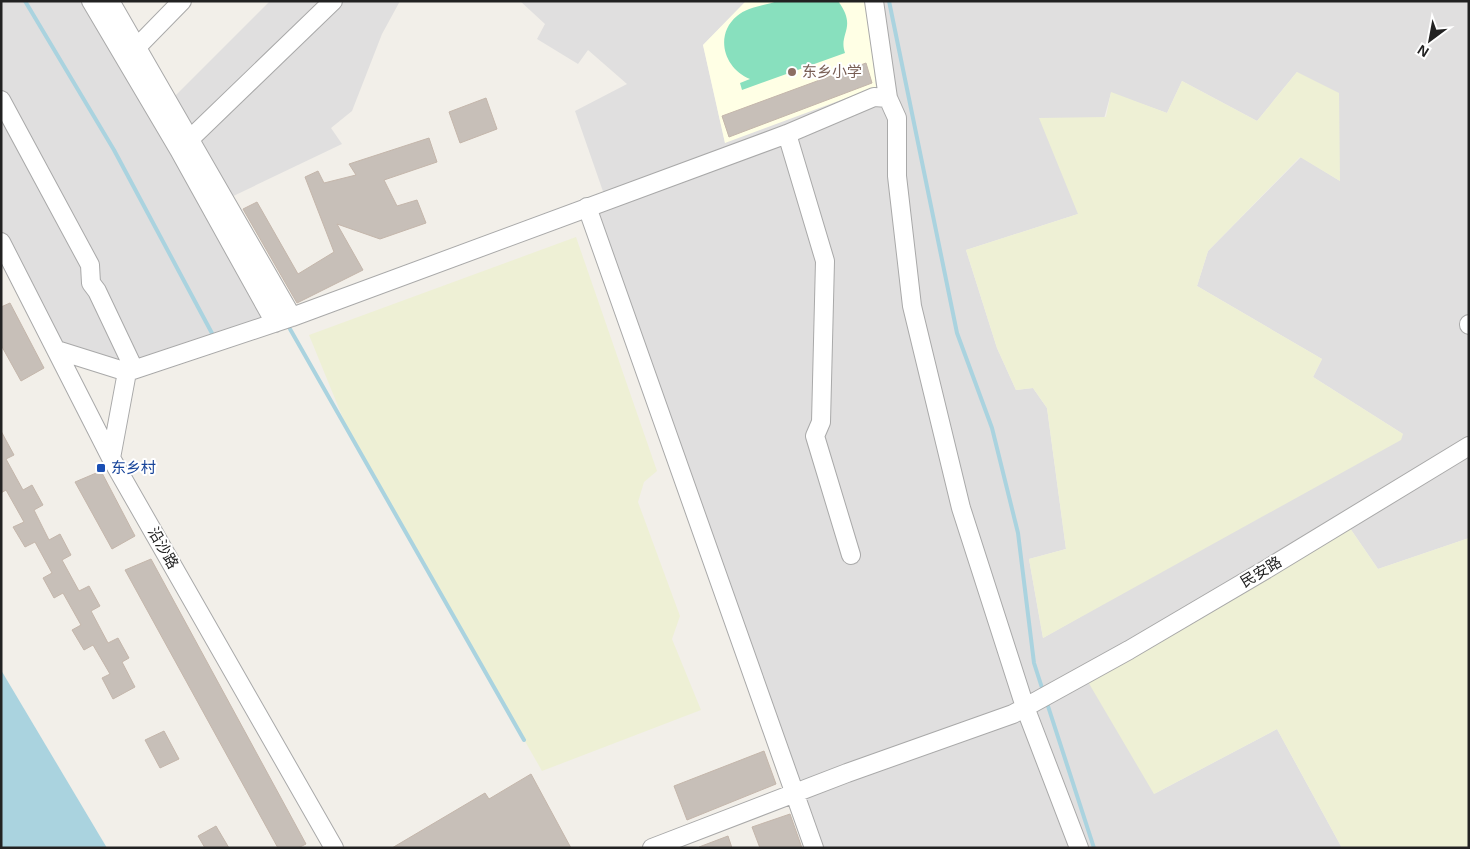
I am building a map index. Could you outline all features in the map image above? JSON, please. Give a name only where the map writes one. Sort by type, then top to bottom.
[{"type":"street","points":[[91,1],[179,150],[275,322]]},
{"type":"street","points":[[110,1],[292,316]]},
{"type":"street","points":[[137,46],[182,1]]},
{"type":"street","points":[[190,139],[333,1]]},
{"type":"street","points":[[874,1],[888,98],[897,118],[898,176],[912,306],[961,508],[1025,707],[1079,848]]},
{"type":"street","points":[[57,350],[131,371],[292,316],[787,134],[874,96],[888,98]]},
{"type":"street","points":[[1,100],[90,265],[91,283],[97,291],[131,371],[111,458]]},
{"type":"street","points":[[787,134],[825,261],[821,422],[815,436],[851,555]]},
{"type":"street","points":[[587,207],[814,848]]},
{"type":"street","name":"沿沙路","points":[[1,242],[111,458],[334,848]]},
{"type":"street","name":"民安路","points":[[652,848],[794,793],[1013,714],[1270,567],[1469,446]]},
{"type":"shaded area","points":[[1,1],[107,1],[292,317],[127,372],[57,350],[1,242]]},
{"type":"shaded area","points":[[270,1],[400,1],[382,34],[352,111],[331,128],[342,144],[225,200],[169,102]]},
{"type":"shaded area","points":[[520,1],[746,1],[703,45],[725,143],[866,1],[1469,1],[1469,538],[1378,569],[1345,521],[1154,794],[1277,729],[1342,848],[814,848],[587,207],[606,200],[575,111],[627,84],[588,50],[578,64],[537,39],[545,24]],"holes":[[[1297,72],[1340,181],[1301,157],[1208,251],[1197,286],[1322,359],[1313,377],[1403,434],[1043,638],[1029,559],[1066,549],[1047,408],[1033,388],[1016,390],[997,348],[966,250],[1078,214],[1111,93],[1167,113],[1182,81],[1257,121]]]},
{"type":"shaded area","name":"东乡小学","points":[[746,1],[866,1],[876,87],[725,143],[703,45]]},
{"type":"shaded area","points":[[1297,72],[1339,93],[1340,181],[1300,157],[1208,251],[1197,286],[1322,359],[1313,377],[1403,434],[1401,440],[1043,638],[1029,559],[1066,549],[1047,408],[1033,388],[1016,390],[997,348],[966,250],[1078,214],[1039,118],[1106,117],[1111,92],[1167,113],[1182,81],[1257,121]]},
{"type":"shaded area","points":[[576,237],[657,471],[644,482],[638,502],[680,616],[672,639],[701,710],[542,771],[349,433],[309,335]]},
{"type":"shaded area","points":[[1345,521],[1378,569],[1469,538],[1469,848],[1342,848],[1277,729],[1154,794],[1084,675]]},
{"type":"green space","points":[[778,1],[838,1],[847,18],[844,40],[845,53],[742,90],[740,83],[750,79],[734,68],[728,60],[724,42],[726,32],[730,24],[741,13],[751,8]]},
{"type":"water","points":[[1,670],[107,848],[1,848]]},
{"type":"building","points":[[866,63],[872,83],[729,137],[722,116]]},
{"type":"building","points":[[486,98],[497,129],[460,143],[449,112]]},
{"type":"building","points":[[429,138],[437,162],[384,180],[397,206],[417,200],[426,223],[380,239],[337,224],[363,270],[297,303],[243,209],[257,202],[298,274],[334,252],[305,177],[318,171],[324,183],[356,175],[349,164]]},
{"type":"building","points":[[10,303],[44,368],[21,381],[1,345],[1,307]]},
{"type":"building","points":[[1,431],[14,455],[6,459],[23,490],[32,485],[43,505],[34,510],[49,540],[60,534],[71,555],[62,560],[79,591],[89,586],[100,606],[91,611],[108,643],[118,638],[129,658],[122,662],[135,687],[113,699],[102,678],[110,674],[93,645],[84,650],[72,630],[81,625],[63,593],[54,598],[43,578],[52,573],[35,542],[25,547],[13,527],[24,522],[6,490],[1,493]]},
{"type":"building","points":[[101,471],[135,536],[112,549],[75,482]]},
{"type":"building","points":[[151,559],[306,844],[298,848],[278,848],[125,570]]},
{"type":"building","points":[[164,731],[179,759],[160,768],[145,740]]},
{"type":"building","points":[[764,751],[776,784],[687,820],[674,786]]},
{"type":"building","points":[[531,774],[571,848],[392,848],[485,793],[489,799]]},
{"type":"building","points":[[790,814],[802,848],[760,848],[752,827]]},
{"type":"building","points":[[216,826],[229,848],[205,848],[198,836]]},
{"type":"building","points":[[728,836],[732,848],[699,848],[699,847]]},
{"type":"waterway","points":[[25,1],[114,150],[214,337]]},
{"type":"waterway","points":[[889,1],[957,333],[992,428],[1018,533],[1034,663],[1043,691]]},
{"type":"waterway","points":[[290,329],[524,740]]},
{"type":"waterway","points":[[1046,700],[1094,848]]},
{"type":"place","name":"东乡小学","points":[[792,72]]},
{"type":"place","name":"东乡村","points":[[101,468]]}]
